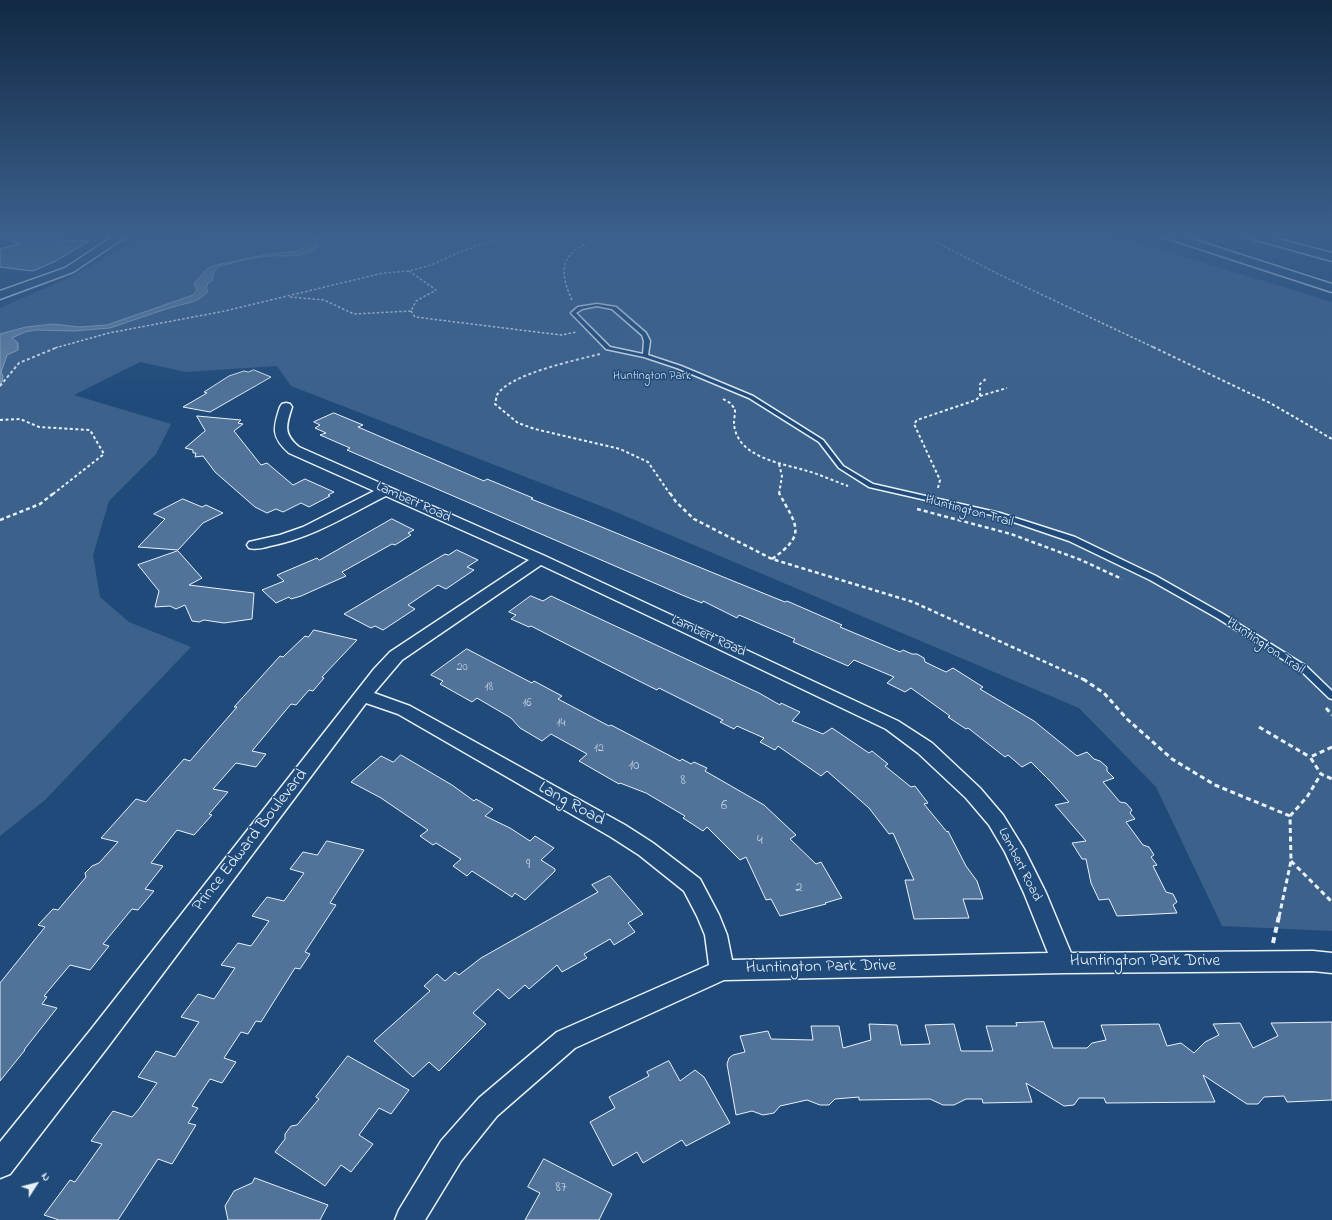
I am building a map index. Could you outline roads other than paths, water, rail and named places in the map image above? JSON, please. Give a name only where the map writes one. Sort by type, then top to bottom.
[{"type":"street","points":[[0,295],[12,291]]},
{"type":"street","name":"Lambert Road","points":[[286,407],[280,428],[282,437],[289,446],[698,632],[892,725],[925,748],[973,792],[996,820],[1017,856],[1035,893],[1064,963]]},
{"type":"street","points":[[254,545],[284,539],[308,530],[384,490]]},
{"type":"street","name":"Prince Edward Boulevard","points":[[0,1164],[98,1040],[380,673],[396,656],[540,559]]},
{"type":"street","name":"Lang Road","points":[[363,696],[404,710],[618,831],[646,849],[692,885],[708,915],[716,935],[722,970]]},
{"type":"street","name":"Huntington Park Drive","points":[[409,1220],[451,1151],[484,1113],[566,1040],[722,970],[1064,963],[1313,961],[1332,963]]},
{"type":"lane","points":[[645,356],[647,341],[644,334],[614,308],[597,305],[580,308],[573,313],[608,348],[645,356],[679,367],[751,397],[821,441],[841,467],[871,486],[998,514],[1072,539],[1153,578],[1220,616],[1303,668],[1332,696]]},
{"type":"park label","name":"Huntington Park","points":[[652,377]]}]
